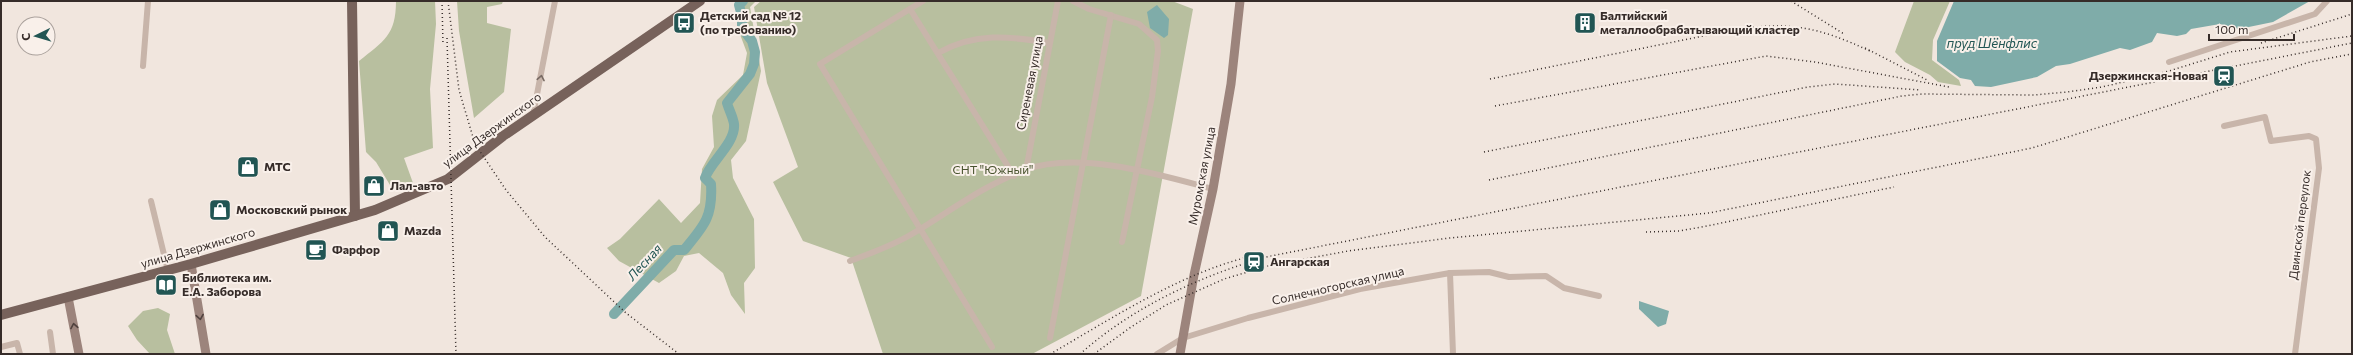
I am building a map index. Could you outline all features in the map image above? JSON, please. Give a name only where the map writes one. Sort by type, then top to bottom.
[{"type":"main road","points":[[352,1],[355,120],[355,216]]},
{"type":"main road","name":"улица Дзержинского","points":[[1,316],[168,271],[375,210],[448,179],[533,116],[700,1]]},
{"type":"main road","name":"Муромская улица","points":[[1180,354],[1194,274],[1213,189],[1231,84],[1240,1]]},
{"type":"main road","points":[[191,264],[206,354]]},
{"type":"main road","points":[[68,297],[77,354]]},
{"type":"street","points":[[143,66],[148,1]]},
{"type":"street","points":[[533,116],[555,1]]},
{"type":"street","points":[[923,1],[820,64],[992,347]]},
{"type":"street","name":"Сиреневая улица","points":[[1026,170],[1058,1]]},
{"type":"street","points":[[1073,1],[1089,9],[1139,24],[1157,40],[1158,46],[1152,97],[1138,171],[1122,242]]},
{"type":"street","points":[[2169,62],[2314,14],[2327,1]]},
{"type":"street","points":[[910,9],[1014,176]]},
{"type":"street","points":[[1050,338],[1111,15]]},
{"type":"street","points":[[938,54],[960,42],[988,38],[1014,36],[1050,43]]},
{"type":"street","name":"Двинской переулок","points":[[2224,126],[2265,117],[2270,141],[2309,136],[2316,139],[2319,168],[2295,354]]},
{"type":"street","points":[[850,261],[884,248],[920,229],[966,200],[1026,170],[1061,163],[1082,163],[1138,171],[1213,189]]},
{"type":"street","points":[[151,201],[168,271]]},
{"type":"street","name":"Солнечногорская улица","points":[[1157,354],[1183,338],[1248,318],[1360,289],[1450,273],[1489,272],[1509,277],[1546,276],[1564,288],[1599,296]]},
{"type":"street","points":[[1450,273],[1453,354]]},
{"type":"street","points":[[50,332],[53,354]]},
{"type":"street","points":[[1,347],[17,343],[20,354]]},
{"type":"green space","points":[[396,1],[435,1],[436,24],[430,89],[433,148],[404,158],[413,183],[393,190],[376,162],[366,152],[359,61],[382,42],[391,30],[394,22]]},
{"type":"green space","points":[[457,1],[503,1],[502,4],[487,7],[487,23],[511,29],[504,92],[474,118],[459,31]]},
{"type":"green space","points":[[736,1],[756,1],[750,7],[761,71],[746,141],[731,160],[733,178],[754,219],[755,268],[744,283],[745,314],[731,295],[723,273],[699,253],[684,256],[676,271],[659,283],[619,261],[607,248],[620,239],[659,199],[681,223],[700,203],[702,169],[714,147],[712,116],[717,100],[743,75],[747,53],[738,29]]},
{"type":"green space","name":"СНТ \"Южный\"","points":[[761,1],[1172,1],[1193,9],[1141,296],[1032,354],[883,354],[851,258],[803,241],[773,182],[798,167],[767,83],[754,7]]},
{"type":"green space","points":[[1914,1],[1950,1],[1933,40],[1932,60],[1959,80],[1961,86],[1938,82],[1930,75],[1905,62],[1895,52]]},
{"type":"green space","points":[[158,308],[170,314],[167,330],[175,354],[150,354],[137,340],[128,326],[143,311]]},
{"type":"water","name":"пруд Шёнфлис","points":[[1954,1],[2310,1],[2273,22],[2239,29],[2220,24],[2191,29],[2186,34],[2177,36],[2157,33],[2152,42],[2130,50],[2120,48],[2070,64],[2056,66],[2037,77],[1991,87],[1975,86],[1971,80],[1960,78],[1937,61],[1937,41]]},
{"type":"water","points":[[1157,5],[1169,19],[1168,35],[1164,38],[1150,28],[1147,12]]},
{"type":"water","points":[[1639,301],[1669,311],[1666,324],[1658,327],[1639,309]]},
{"type":"waterway","name":"Лесная","points":[[614,314],[674,250],[684,250],[702,227],[709,213],[711,184],[705,178],[712,165],[727,145],[734,131],[734,124],[727,103],[750,74],[754,64],[755,52],[752,41],[742,28],[742,16],[739,5],[743,1]]},
{"type":"railway","points":[[442,1],[443,45]]},
{"type":"railway","points":[[448,1],[459,90],[475,144],[506,190],[545,237],[626,313],[679,354]]},
{"type":"railway","points":[[1791,1],[1844,34]]},
{"type":"railway","points":[[2261,43],[2352,14]]},
{"type":"railway","points":[[1490,79],[1753,27],[1788,26],[1819,31],[1870,51]]},
{"type":"railway","points":[[1489,180],[1902,96],[1922,94],[2034,95],[2067,92],[2102,87],[2169,71],[2230,52],[2352,36]]},
{"type":"railway","points":[[447,38],[456,354]]},
{"type":"railway","points":[[1080,354],[1100,337],[1122,322],[1167,295],[1216,274],[1266,257],[2352,43]]},
{"type":"railway","points":[[1865,48],[1929,81]]},
{"type":"railway","points":[[1094,354],[1131,327],[1166,305],[1224,279],[1268,266],[1348,251],[1450,238],[1709,213],[2032,148],[2310,62],[2352,54]]},
{"type":"railway","points":[[1495,106],[1766,56],[1815,62],[1949,87]]},
{"type":"railway","points":[[1484,152],[1808,87],[1835,84],[1921,90]]},
{"type":"railway","points":[[1646,232],[1679,231],[1707,226],[1894,187]]},
{"type":"railway","points":[[1050,354],[1122,312],[1171,286],[1222,265],[1248,257]]},
{"type":"place","name":"Детский сад № 12 (по требованию)","points":[[684,23]]},
{"type":"place","name":"Балтийский металлообрабатывающий кластер","points":[[1585,23]]},
{"type":"place","name":"Дзержинская-Новая","points":[[2224,76]]},
{"type":"place","name":"МТС","points":[[248,167]]},
{"type":"place","name":"Лал-авто","points":[[374,186]]},
{"type":"place","name":"Московский рынок","points":[[220,210]]},
{"type":"place","name":"Mazda","points":[[388,231]]},
{"type":"place","name":"Фарфор","points":[[316,250]]},
{"type":"place","name":"Ангарская","points":[[1254,262]]},
{"type":"place","name":"Библиотека им. Е.А. Заборова","points":[[166,285]]}]
